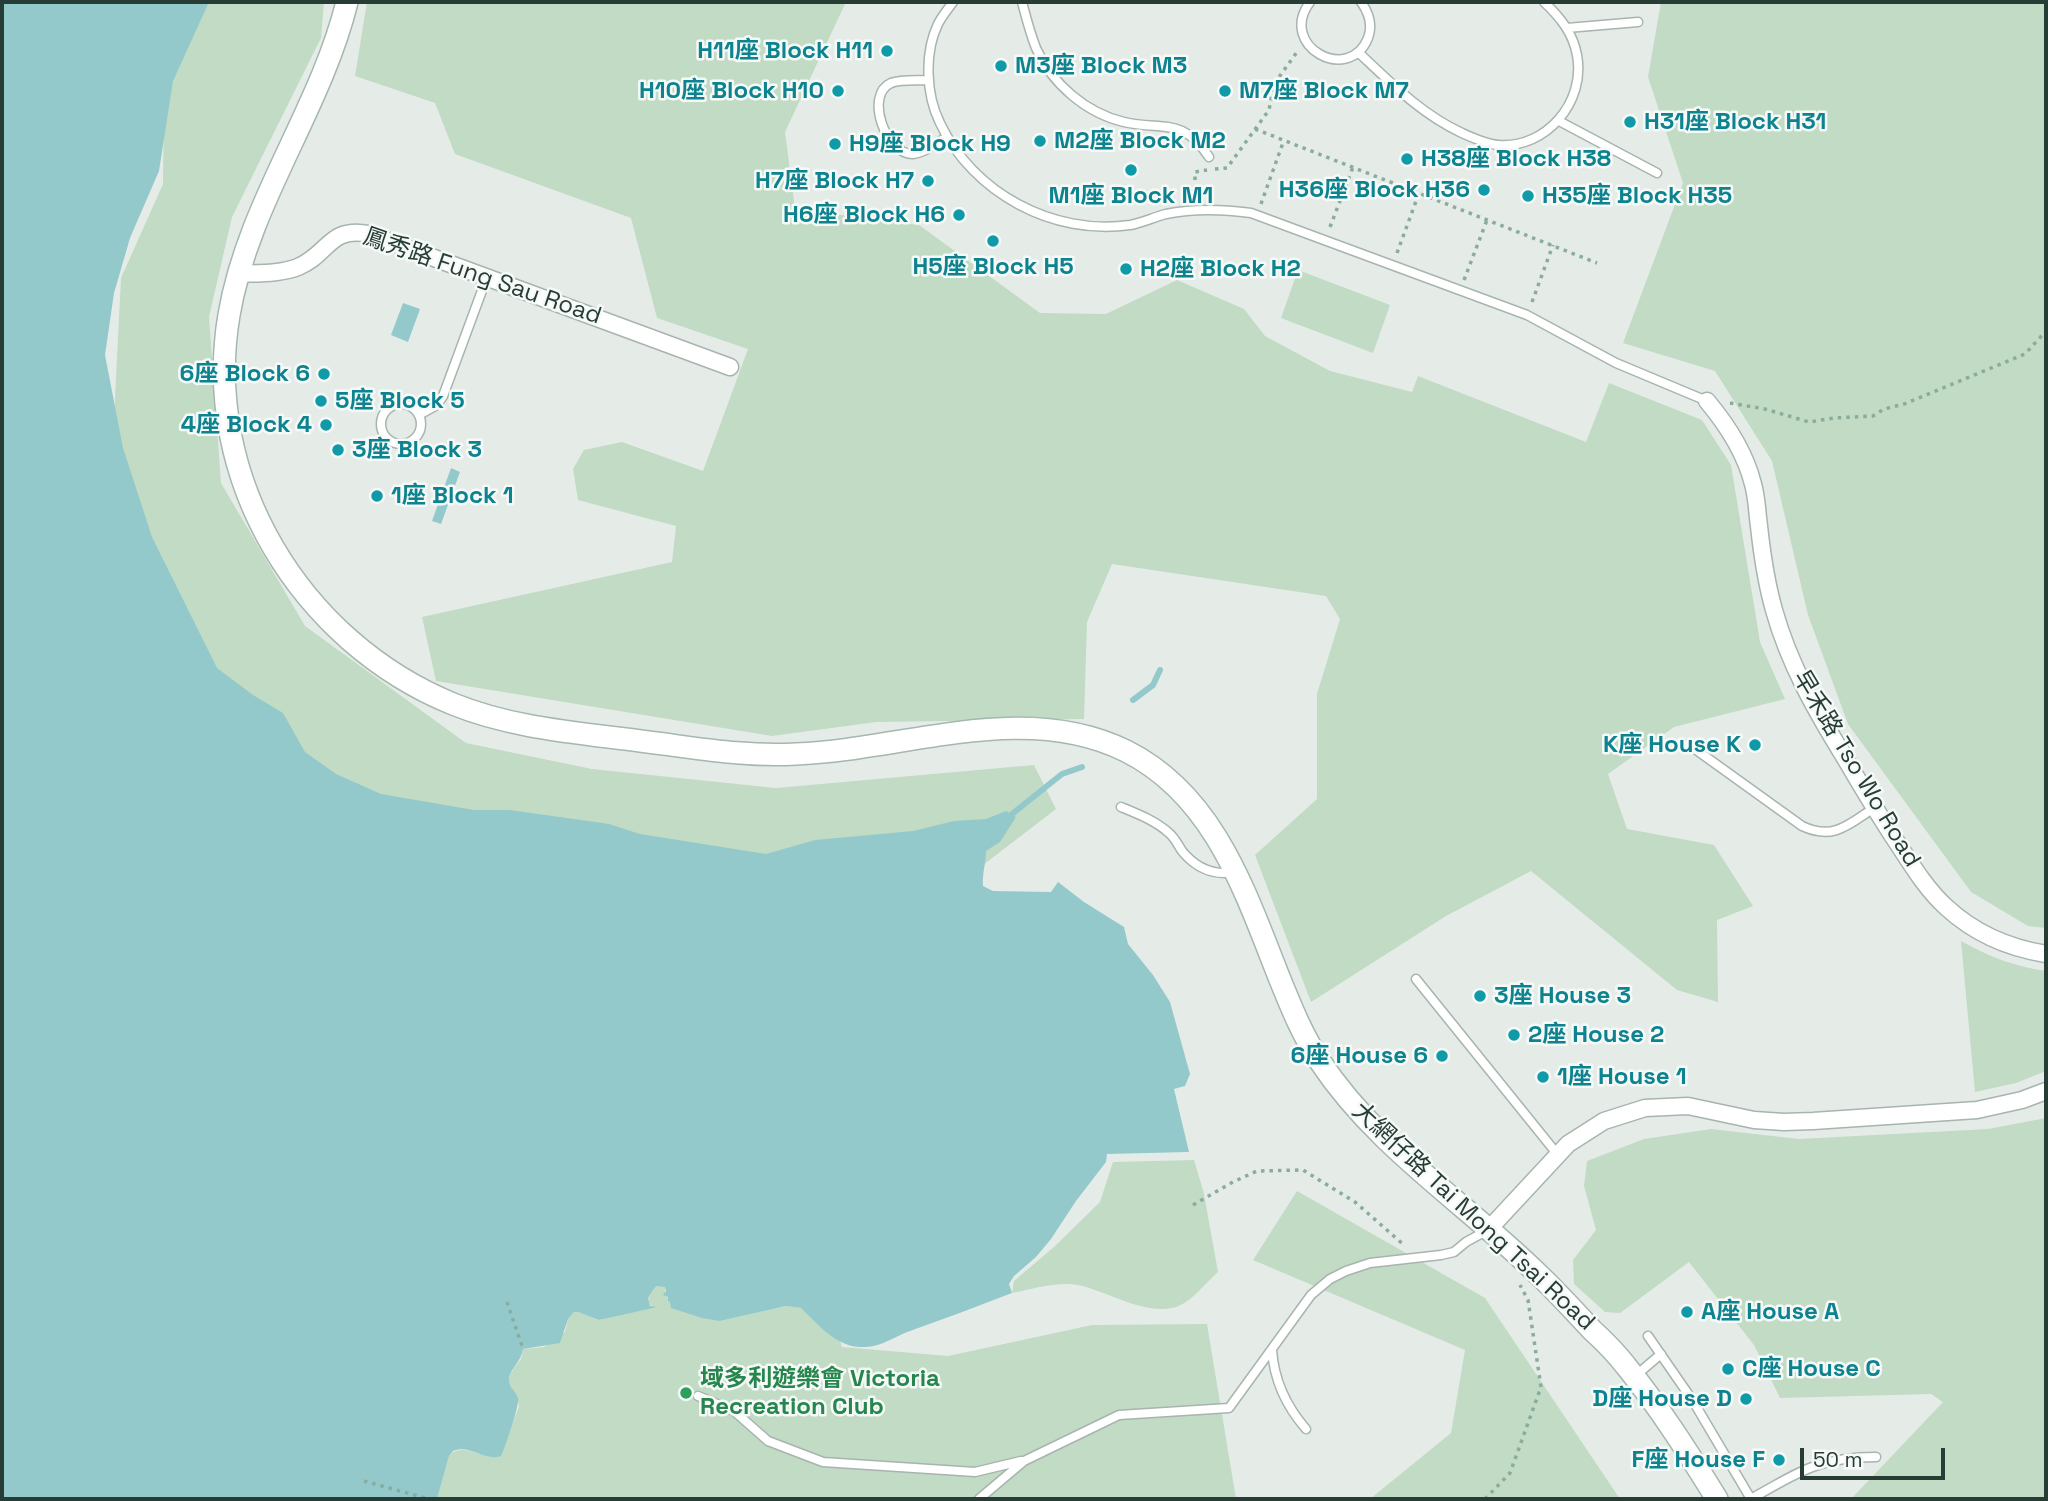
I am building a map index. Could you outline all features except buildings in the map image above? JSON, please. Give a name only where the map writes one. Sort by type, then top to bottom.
[{"type":"street","name":"大網仔路 Tai Mong Tsai Road","points":[[347,2],[332,53],[259,214],[238,274],[228,319],[226,389],[236,458],[251,502],[286,567],[322,615],[360,650],[405,680],[455,705],[506,721],[549,729],[757,754],[809,754],[991,729],[1046,729],[1079,734],[1120,748],[1148,763],[1171,780],[1201,813],[1219,840],[1236,872],[1297,1020],[1321,1064],[1393,1149],[1538,1273],[1624,1362],[1677,1435],[1717,1499]]},
{"type":"street","name":"鳳秀路 Fung Sau Road","points":[[238,274],[284,271],[299,267],[312,260],[343,233],[356,231],[730,367]]},
{"type":"street","name":"早禾路 Tso Wo Road","points":[[1707,401],[1731,432],[1748,466],[1757,504],[1764,567],[1788,653],[1806,693],[1875,807],[1925,884],[1946,907],[1970,926],[1997,941],[2046,954]]},
{"type":"street","points":[[1489,1230],[1567,1144],[1604,1121],[1624,1113],[1645,1108],[1688,1106],[1754,1120],[1813,1121],[1977,1110],[2022,1100],[2046,1091]]},
{"type":"lane","points":[[953,2],[938,24],[932,42],[929,80],[935,110],[947,137],[971,169],[1011,201],[1038,214],[1068,223],[1100,226],[1131,225],[1196,210],[1230,210],[1257,215],[1527,315],[1616,363],[1707,401]]},
{"type":"lane","points":[[1022,2],[1036,49],[1052,74],[1072,96],[1088,107],[1115,119],[1143,125],[1163,125],[1185,132],[1203,147],[1209,157]]},
{"type":"lane","points":[[1310,2],[1302,19],[1305,41],[1320,56],[1330,59],[1349,57],[1358,52],[1365,43],[1370,23],[1362,2]]},
{"type":"lane","points":[[1358,52],[1404,96],[1448,127],[1496,145],[1518,145],[1541,136],[1559,121],[1572,101],[1578,79],[1577,56],[1567,28],[1544,2]]},
{"type":"lane","points":[[1567,28],[1638,22]]},
{"type":"lane","points":[[929,80],[897,82],[887,86],[878,102],[883,124],[893,145],[905,153],[919,152],[947,137]]},
{"type":"lane","points":[[1559,121],[1657,173]]},
{"type":"lane","points":[[419,415],[437,405],[443,396],[487,277]]},
{"type":"lane","points":[[392,405],[408,405],[419,415],[420,431],[410,442],[394,443],[382,432],[382,417],[392,405]]},
{"type":"lane","points":[[1688,744],[1802,826],[1814,831],[1827,833],[1839,830],[1875,807]]},
{"type":"lane","points":[[1121,807],[1144,816],[1164,829],[1189,858],[1202,867],[1218,874],[1236,872]]},
{"type":"lane","points":[[1416,979],[1558,1155]]},
{"type":"lane","points":[[698,1396],[734,1411],[768,1441],[823,1462],[975,1472],[1024,1461],[1119,1415],[1229,1408],[1311,1296],[1330,1279],[1346,1270],[1370,1263],[1454,1252],[1465,1242],[1489,1230]]},
{"type":"lane","points":[[1648,1336],[1717,1440],[1751,1499],[1801,1470],[1850,1457],[1876,1457]]},
{"type":"lane","points":[[1272,1350],[1273,1368],[1281,1392],[1296,1418],[1306,1429]]},
{"type":"lane","points":[[1634,1377],[1661,1354]]},
{"type":"lane","points":[[979,1499],[1024,1461]]},
{"type":"path","points":[[1196,210],[1195,172],[1227,168],[1269,110],[1274,84],[1305,41]]},
{"type":"path","points":[[1255,129],[1597,263]]},
{"type":"path","points":[[1257,215],[1284,140]]},
{"type":"path","points":[[1325,240],[1353,167]]},
{"type":"path","points":[[1392,265],[1419,193]]},
{"type":"path","points":[[1460,290],[1487,219]]},
{"type":"path","points":[[1527,315],[1553,245]]},
{"type":"path","points":[[1707,401],[1745,404],[1809,422],[1873,416],[1884,409],[2025,354],[2046,331]]},
{"type":"path","points":[[1194,1205],[1257,1171],[1303,1170],[1355,1202],[1419,1258]]},
{"type":"path","points":[[1485,1499],[1510,1473],[1541,1387],[1528,1300],[1515,1277]]},
{"type":"path","points":[[507,1302],[523,1349]]},
{"type":"path","points":[[364,1481],[429,1499]]},
{"type":"green space","points":[[206,2],[324,2],[321,38],[232,217],[209,317],[221,483],[305,626],[466,743],[592,769],[776,788],[1034,765],[1056,809],[970,875],[884,880],[339,807],[104,540],[112,457],[121,278],[163,184],[164,94]]},
{"type":"green space","points":[[367,2],[846,2],[785,132],[795,209],[919,225],[1040,313],[1106,314],[1177,280],[1244,309],[1265,336],[1330,371],[1412,392],[1418,376],[1586,442],[1609,383],[1702,420],[1731,465],[1760,642],[1785,699],[1674,727],[1608,774],[1627,829],[1714,845],[1753,906],[1717,920],[1718,1002],[1677,990],[1531,871],[1446,916],[1311,1002],[1255,855],[1317,799],[1317,694],[1340,619],[1326,596],[1112,564],[1087,622],[1084,719],[876,722],[772,736],[436,681],[422,617],[672,562],[676,526],[578,500],[573,469],[584,450],[622,442],[703,471],[748,349],[657,318],[631,218],[455,154],[435,103],[355,76]]},
{"type":"green space","points":[[1661,2],[2046,2],[2046,928],[2028,926],[1971,892],[1848,724],[1808,615],[1772,461],[1715,371],[1623,343],[1683,183],[1648,77]]},
{"type":"green space","points":[[1298,270],[1390,305],[1373,353],[1281,318]]},
{"type":"green space","points":[[1961,941],[2002,960],[2046,971],[2046,1071],[2016,1083],[1975,1092]]},
{"type":"green space","points":[[2046,1118],[2046,1499],[1851,1499],[1943,1402],[1931,1394],[1780,1398],[1754,1345],[1689,1262],[1620,1313],[1605,1312],[1574,1284],[1573,1260],[1596,1230],[1584,1186],[1587,1161],[1644,1139],[1711,1129],[1799,1139],[1988,1129]]},
{"type":"green space","points":[[1194,1160],[1204,1194],[1218,1272],[1191,1298],[1179,1306],[1161,1309],[1139,1306],[1074,1284],[1012,1293],[1014,1281],[1100,1202],[1113,1162]]},
{"type":"green space","points":[[1297,1191],[1485,1298],[1620,1499],[1370,1499],[1451,1433],[1465,1350],[1253,1260]]},
{"type":"green space","points":[[659,1285],[665,1287],[665,1294],[670,1302],[720,1321],[786,1306],[801,1308],[818,1325],[840,1340],[842,1347],[948,1356],[1092,1325],[1207,1324],[1236,1499],[437,1499],[449,1456],[453,1452],[465,1450],[495,1457],[501,1455],[519,1406],[517,1396],[508,1382],[510,1374],[521,1359],[523,1349],[544,1347],[565,1332],[568,1319],[574,1312],[599,1320],[652,1306],[648,1299]]},
{"type":"water","points":[[2,2],[209,2],[173,81],[159,171],[130,238],[114,293],[105,355],[123,448],[152,537],[217,668],[283,713],[305,752],[336,774],[381,794],[474,810],[510,810],[609,824],[640,834],[766,854],[815,840],[913,831],[954,821],[986,819],[1006,811],[1016,817],[1000,842],[986,851],[983,886],[993,891],[1051,892],[1058,882],[1124,927],[1128,944],[1170,1002],[1190,1074],[1185,1086],[1174,1089],[1189,1152],[1107,1154],[1106,1162],[1051,1239],[1036,1257],[1014,1276],[1009,1284],[1012,1293],[874,1346],[859,1347],[842,1343],[827,1333],[801,1308],[786,1306],[720,1321],[702,1318],[671,1308],[668,1297],[663,1295],[665,1287],[656,1286],[648,1298],[650,1306],[657,1307],[599,1320],[574,1312],[568,1319],[560,1343],[523,1349],[509,1378],[518,1402],[501,1456],[489,1457],[459,1449],[453,1451],[449,1456],[437,1499],[2,1499]]},
{"type":"water","points":[[403,303],[420,309],[408,342],[391,335]]},
{"type":"water","points":[[451,468],[460,472],[441,524],[432,521]]},
{"type":"waterway","points":[[1133,700],[1153,685],[1160,670]]},
{"type":"waterway","points":[[1012,814],[1062,774],[1082,767]]},
{"type":"place","name":"H11座 Block H11","points":[[887,51]]},
{"type":"place","name":"M3座 Block M3","points":[[1001,66]]},
{"type":"place","name":"H10座 Block H10","points":[[838,91]]},
{"type":"place","name":"M7座 Block M7","points":[[1225,91]]},
{"type":"place","name":"H31座 Block H31","points":[[1630,122]]},
{"type":"place","name":"M2座 Block M2","points":[[1040,141]]},
{"type":"place","name":"H9座 Block H9","points":[[835,144]]},
{"type":"place","name":"H38座 Block H38","points":[[1407,159]]},
{"type":"place","name":"M1座 Block M1","points":[[1131,170]]},
{"type":"place","name":"H7座 Block H7","points":[[928,181]]},
{"type":"place","name":"H36座 Block H36","points":[[1484,190]]},
{"type":"place","name":"H35座 Block H35","points":[[1528,196]]},
{"type":"place","name":"H6座 Block H6","points":[[959,215]]},
{"type":"place","name":"H5座 Block H5","points":[[993,241]]},
{"type":"place","name":"H2座 Block H2","points":[[1126,269]]},
{"type":"place","name":"6座 Block 6","points":[[324,374]]},
{"type":"place","name":"5座 Block 5","points":[[321,401]]},
{"type":"place","name":"4座 Block 4","points":[[326,425]]},
{"type":"place","name":"3座 Block 3","points":[[338,450]]},
{"type":"place","name":"1座 Block 1","points":[[377,496]]},
{"type":"place","name":"K座 House K","points":[[1755,745]]},
{"type":"place","name":"3座 House 3","points":[[1480,996]]},
{"type":"place","name":"2座 House 2","points":[[1514,1035]]},
{"type":"place","name":"6座 House 6","points":[[1442,1056]]},
{"type":"place","name":"1座 House 1","points":[[1543,1077]]},
{"type":"place","name":"A座 House A","points":[[1687,1312]]},
{"type":"place","name":"C座 House C","points":[[1728,1369]]},
{"type":"place","name":"域多利遊樂會 Victoria Recreation Club","points":[[686,1393]]},
{"type":"place","name":"D座 House D","points":[[1746,1399]]},
{"type":"place","name":"F座 House F","points":[[1779,1460]]}]
